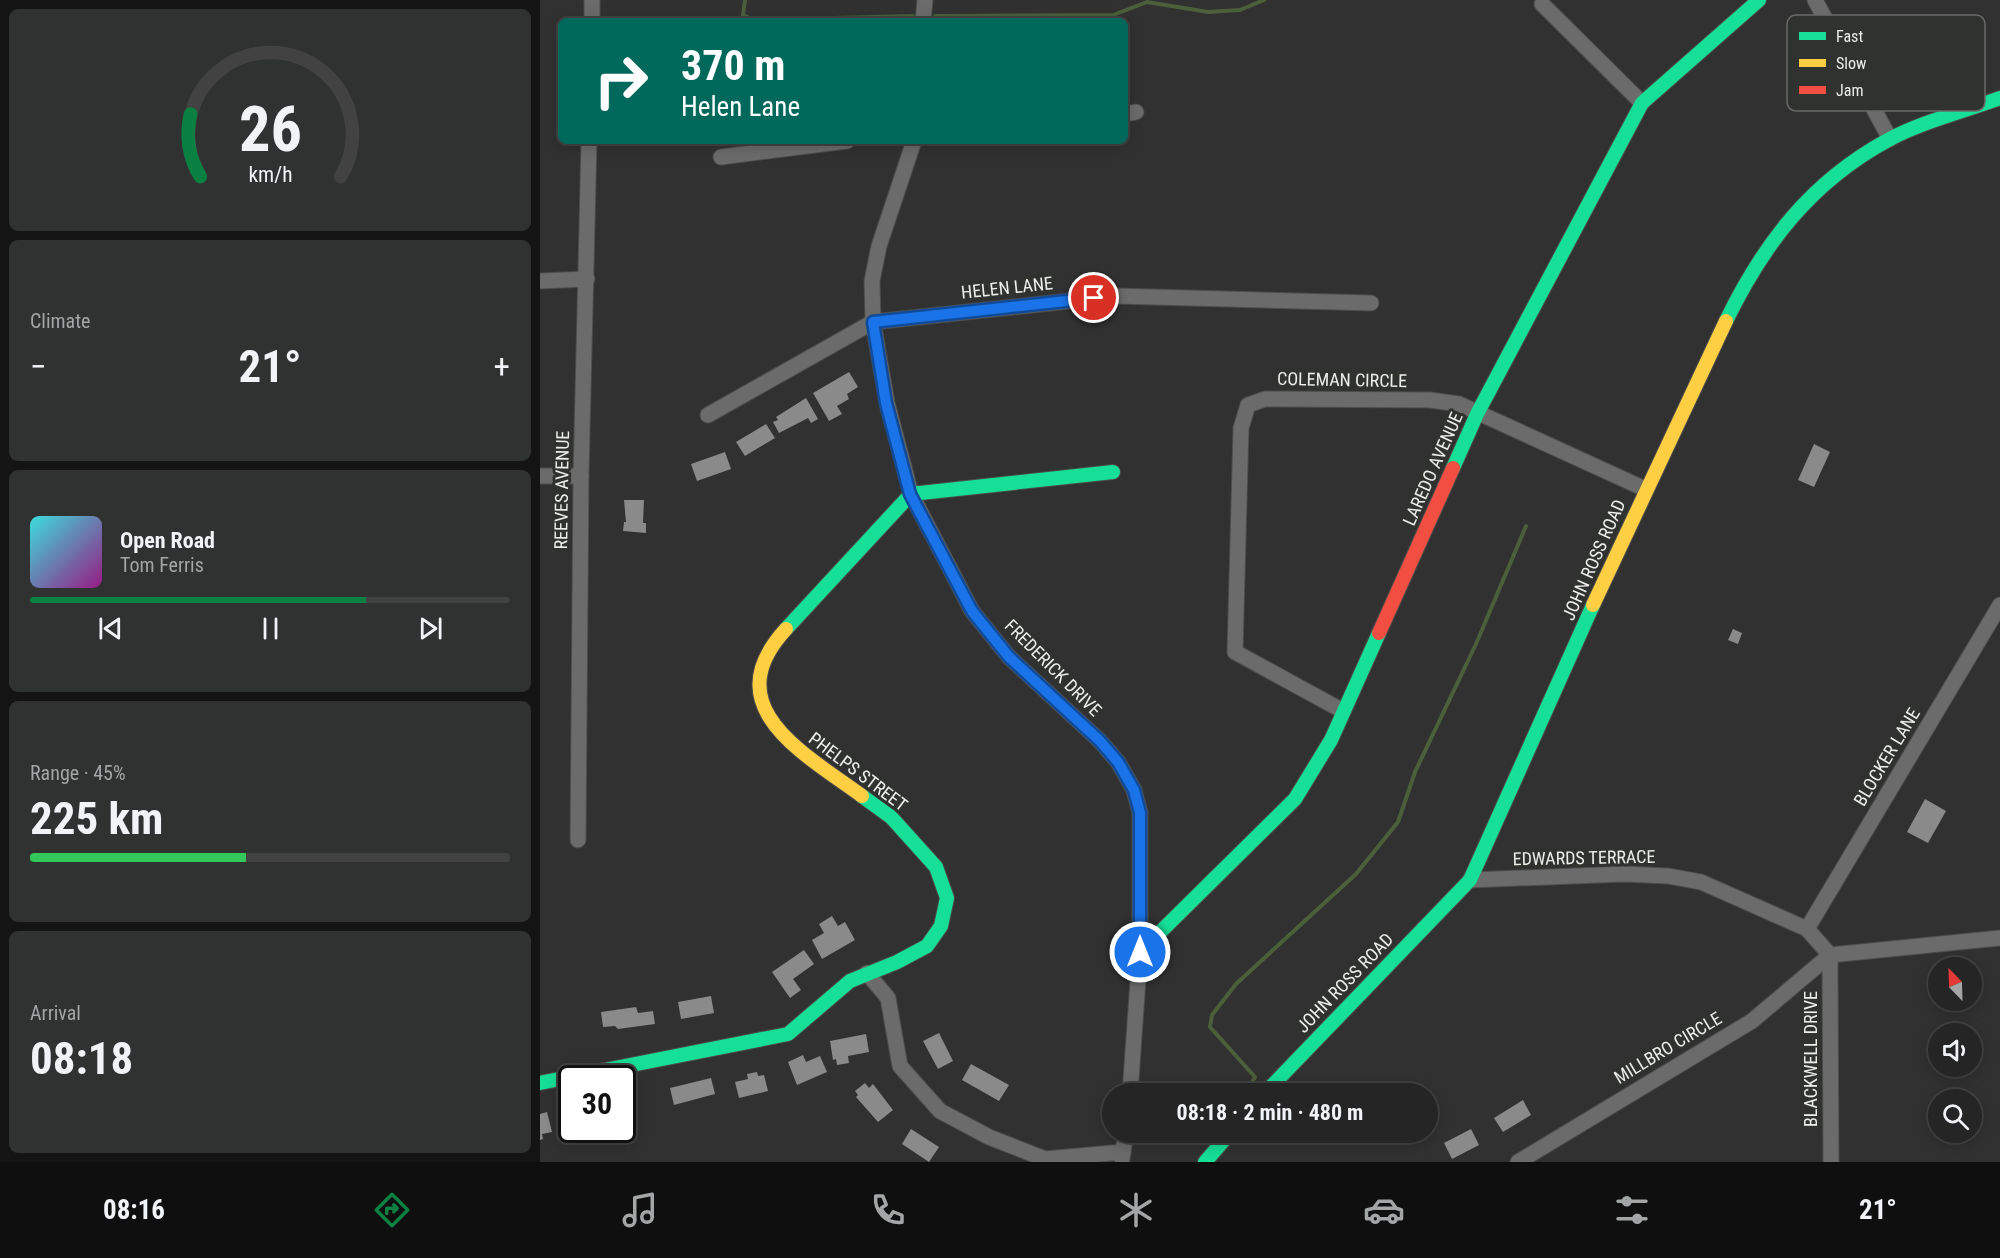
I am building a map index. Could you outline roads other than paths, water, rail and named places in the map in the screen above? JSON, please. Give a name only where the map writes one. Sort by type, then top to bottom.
[{"type":"street","points":[[592,0],[592,18]]},
{"type":"street","points":[[924,18],[925,0]]},
{"type":"street","name":"LAREDO AVENUE","points":[[1140,952],[1295,799],[1331,740],[1477,414],[1642,103],[1759,0]]},
{"type":"street","points":[[1815,0],[1823,15]]},
{"type":"street","points":[[1542,4],[1642,103]]},
{"type":"street","name":"JOHN ROSS ROAD","points":[[1985,104],[2000,98]]},
{"type":"street","points":[[1875,111],[1890,139]]},
{"type":"street","name":"JOHN ROSS ROAD","points":[[1275,1083],[1470,880],[1645,489],[1748,276],[1783,226],[1819,188],[1848,165],[1890,139],[1965,111]]},
{"type":"street","name":"REEVES AVENUE","points":[[578,840],[581,476],[589,144]]},
{"type":"street","points":[[721,157],[823,144]]},
{"type":"street","name":"FREDERICK DRIVE","points":[[913,144],[879,246],[872,281],[873,322],[886,403],[910,494],[972,611],[1009,657],[1100,741],[1118,762],[1134,790],[1140,813],[1140,952],[1131,1083]]},
{"type":"street","points":[[540,281],[587,279]]},
{"type":"street","name":"HELEN LANE","points":[[708,415],[873,322],[1116,296],[1371,303]]},
{"type":"street","name":"COLEMAN CIRCLE","points":[[1344,711],[1235,652],[1241,428],[1248,405],[1265,399],[1430,400],[1459,404],[1645,489]]},
{"type":"street","points":[[910,494],[1113,472]]},
{"type":"street","points":[[540,476],[581,476]]},
{"type":"street","name":"PHELPS STREET","points":[[540,1083],[788,1034],[850,981],[897,962],[927,946],[941,926],[947,898],[936,867],[891,817],[789,742],[768,719],[759,692],[759,671],[780,635],[910,494]]},
{"type":"street","name":"BLOCKER LANE","points":[[1807,929],[2000,605]]},
{"type":"street","name":"EDWARDS TERRACE","points":[[1470,880],[1624,874],[1668,876],[1701,882],[1807,929],[1830,955]]},
{"type":"street","points":[[1830,955],[2000,938]]},
{"type":"street","name":"MILLBRO CIRCLE","points":[[1518,1162],[1752,1021],[1830,955]]},
{"type":"street","name":"BLACKWELL DRIVE","points":[[1830,955],[1831,1162]]},
{"type":"street","points":[[867,973],[888,998],[900,1066],[940,1111],[989,1137],[1045,1159],[1123,1157]]},
{"type":"street","points":[[1205,1162],[1221,1143]]},
{"type":"waterway","points":[[745,0],[743,15],[750,18]]},
{"type":"waterway","points":[[935,16],[1113,15],[1147,2],[1208,12],[1240,10],[1264,0]]},
{"type":"waterway","points":[[834,18],[913,16]]},
{"type":"waterway","points":[[1251,1083],[1255,1077],[1210,1027],[1212,1015],[1236,984],[1356,874],[1398,822],[1415,772],[1476,644],[1526,526]]}]
